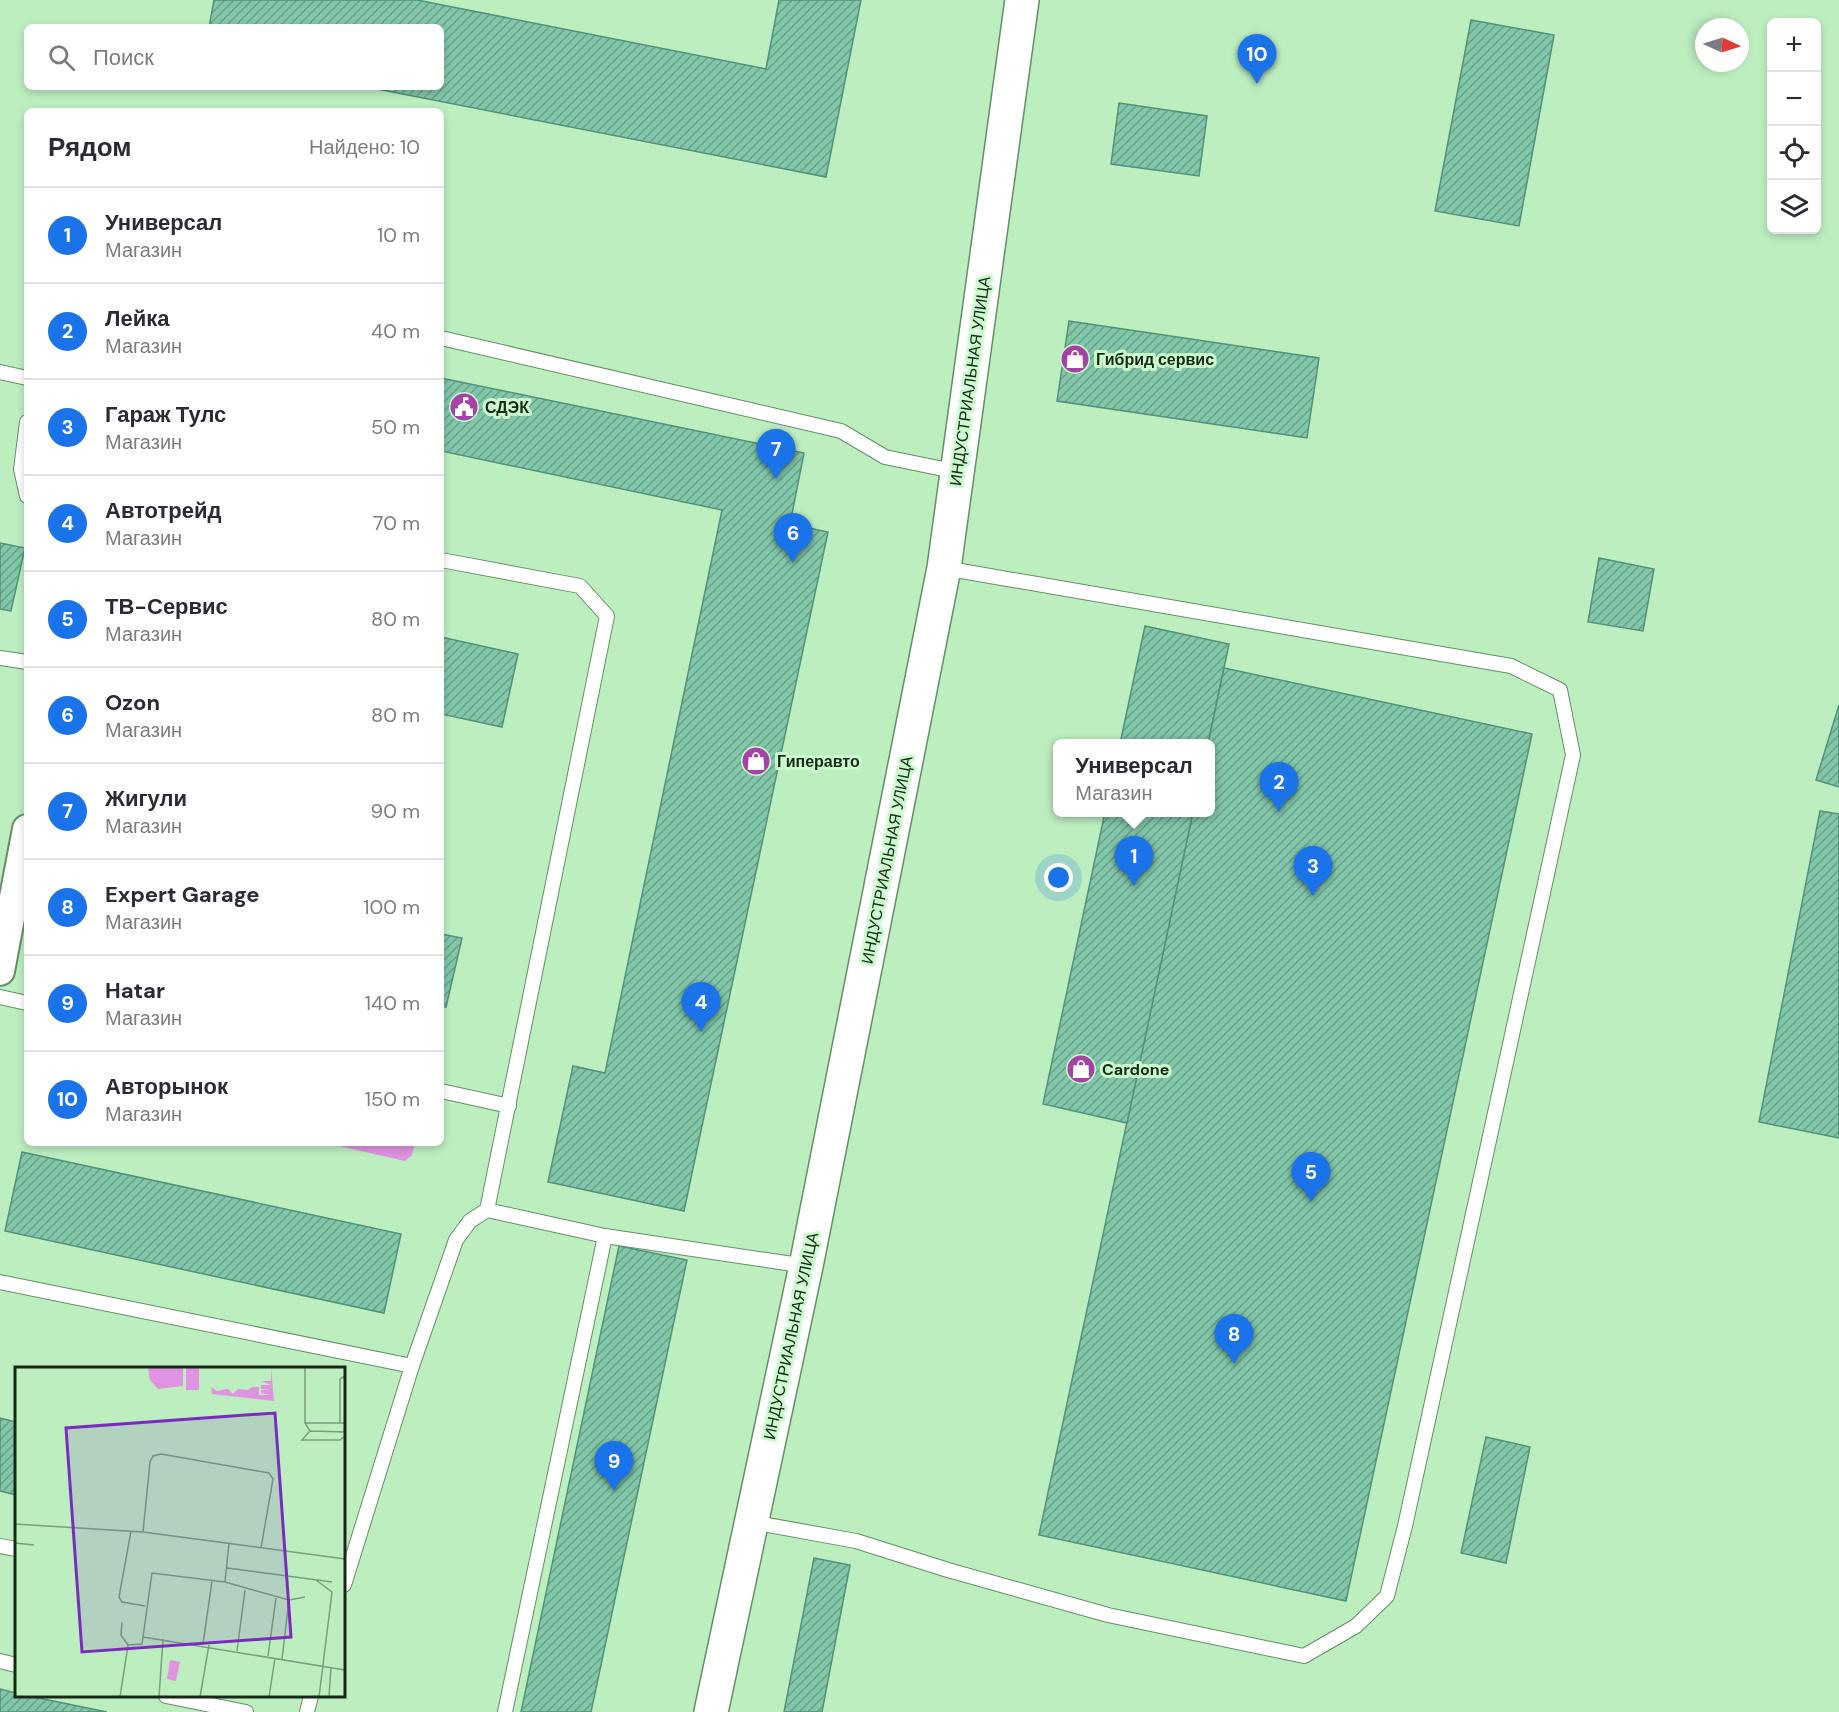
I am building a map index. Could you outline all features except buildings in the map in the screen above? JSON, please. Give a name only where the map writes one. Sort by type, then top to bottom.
[{"type":"main road","name":"ИНДУСТРИАЛЬНАЯ УЛИЦА","points":[[711,1712],[806,1266],[944,568],[1022,0]]},
{"type":"street","points":[[0,971],[24,845]]},
{"type":"lane","points":[[444,339],[841,431],[885,457],[958,472]]},
{"type":"lane","points":[[0,372],[24,377]]},
{"type":"lane","points":[[24,446],[21,469],[24,482]]},
{"type":"lane","points":[[444,561],[580,586],[607,616],[487,1210]]},
{"type":"lane","points":[[751,1522],[856,1541],[948,1570],[1108,1615],[1304,1656],[1356,1626],[1387,1596],[1402,1538],[1573,755],[1560,690],[1511,666],[944,568]]},
{"type":"lane","points":[[0,658],[24,662]]},
{"type":"lane","points":[[0,997],[24,1002]]},
{"type":"lane","points":[[444,1092],[508,1106]]},
{"type":"lane","points":[[345,1581],[412,1366],[456,1240],[470,1221],[487,1210],[605,1236],[806,1266]]},
{"type":"lane","points":[[505,1712],[605,1236]]},
{"type":"lane","points":[[0,1282],[412,1366]]},
{"type":"lane","points":[[0,1546],[15,1549]]},
{"type":"lane","points":[[0,1661],[15,1665]]},
{"type":"lane","points":[[175,1697],[246,1712]]},
{"type":"lane","points":[[307,1712],[311,1697]]},
{"type":"shaded area","points":[[339,1146],[414,1146],[412,1155],[405,1161]]},
{"type":"place","name":"Авторынок","points":[[1257,84]]},
{"type":"place","name":"Гибрид сервис","points":[[1075,359]]},
{"type":"place","name":"СДЭК","points":[[464,407]]},
{"type":"place","name":"Жигули","points":[[776,479]]},
{"type":"place","name":"Ozon","points":[[793,563]]},
{"type":"place","name":"Гиперавто","points":[[756,761]]},
{"type":"place","name":"Лейка","points":[[1279,812]]},
{"type":"place","name":"Универсал","points":[[1134,886]]},
{"type":"place","name":"Гараж Тулс","points":[[1313,896]]},
{"type":"place","name":"Автотрейд","points":[[701,1032]]},
{"type":"place","name":"Cardone","points":[[1081,1069]]},
{"type":"place","name":"ТВ-Сервис","points":[[1311,1202]]},
{"type":"place","name":"Expert Garage","points":[[1234,1364]]},
{"type":"place","name":"Hatar","points":[[614,1491]]}]
